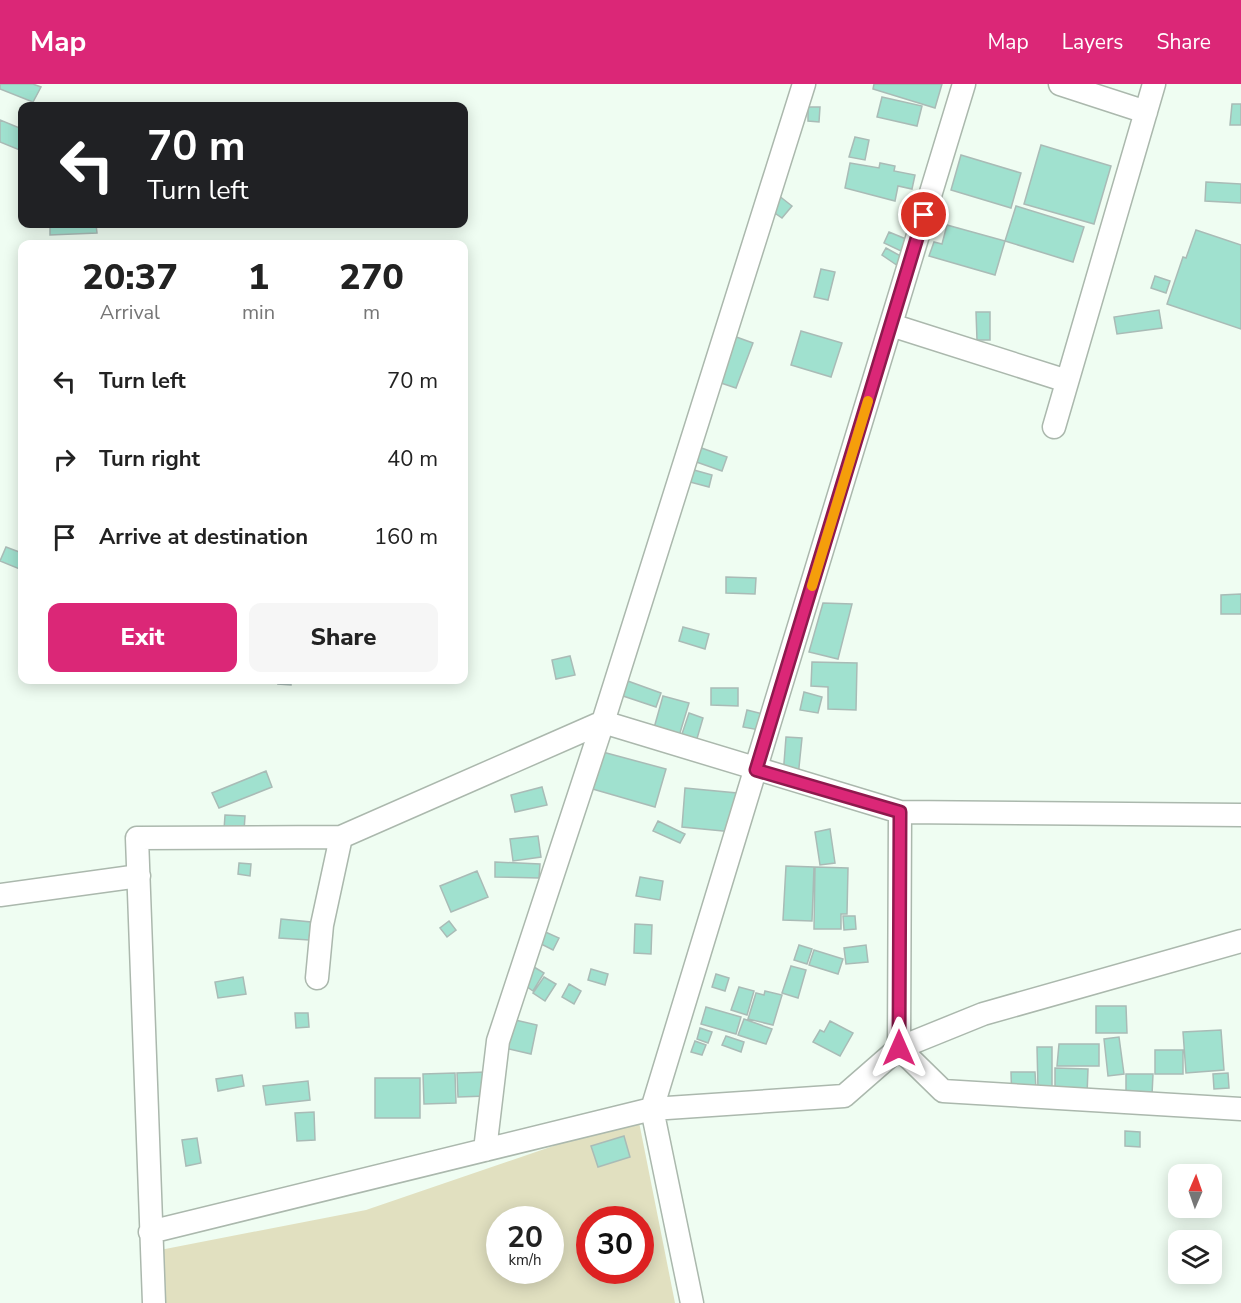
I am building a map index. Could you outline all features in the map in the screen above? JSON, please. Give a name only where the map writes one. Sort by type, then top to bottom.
[{"type":"street","points":[[485,1150],[498,1041],[603,722],[804,84]]},
{"type":"street","points":[[692,1303],[652,1109],[964,84]]},
{"type":"street","points":[[1060,84],[1146,112]]},
{"type":"street","points":[[1054,427],[1154,84]]},
{"type":"street","points":[[891,325],[1068,381]]},
{"type":"street","points":[[153,1303],[137,838],[341,837],[603,722],[900,812],[1241,815]]},
{"type":"street","points":[[900,812],[899,1048],[943,1092],[1241,1109]]},
{"type":"street","points":[[317,978],[322,925],[341,837]]},
{"type":"street","points":[[0,895],[139,876]]},
{"type":"street","points":[[150,1232],[652,1109],[844,1096],[899,1048],[983,1014],[1241,941]]},
{"type":"green space","points":[[638,1117],[675,1303],[163,1303],[160,1250],[366,1210]]},
{"type":"building","points":[[0,84],[33,84],[41,87],[33,102],[0,89]]},
{"type":"building","points":[[874,84],[942,84],[935,108],[873,89]]},
{"type":"building","points":[[882,97],[922,106],[917,126],[877,117]]},
{"type":"building","points":[[1232,104],[1241,104],[1241,125],[1230,125]]},
{"type":"building","points":[[808,107],[820,107],[819,122],[808,121]]},
{"type":"building","points":[[0,120],[18,127],[18,149],[0,142]]},
{"type":"building","points":[[855,137],[869,140],[865,160],[849,157]]},
{"type":"building","points":[[1041,145],[1111,166],[1094,224],[1024,204]]},
{"type":"building","points":[[961,155],[1021,173],[1011,208],[951,190]]},
{"type":"building","points":[[850,163],[879,168],[880,163],[895,166],[894,171],[915,175],[912,189],[898,186],[895,201],[845,188]]},
{"type":"building","points":[[1206,182],[1241,184],[1241,203],[1205,201]]},
{"type":"building","points":[[778,195],[792,206],[782,218],[769,209]]},
{"type":"building","points":[[1016,206],[1084,227],[1073,262],[1005,241]]},
{"type":"building","points":[[947,225],[1005,241],[995,275],[929,256],[934,242],[942,244]]},
{"type":"building","points":[[50,228],[96,228],[97,233],[50,235]]},
{"type":"building","points":[[1196,230],[1241,245],[1241,329],[1167,304],[1183,257],[1186,258]]},
{"type":"building","points":[[889,232],[906,239],[901,251],[884,243]]},
{"type":"building","points":[[886,248],[906,259],[901,268],[882,255]]},
{"type":"building","points":[[821,269],[835,272],[828,300],[814,297]]},
{"type":"building","points":[[1155,276],[1170,281],[1166,293],[1151,288]]},
{"type":"building","points":[[1159,310],[1162,328],[1117,334],[1114,317]]},
{"type":"building","points":[[976,312],[990,312],[990,340],[977,340]]},
{"type":"building","points":[[801,331],[842,343],[831,377],[791,365]]},
{"type":"building","points":[[728,334],[753,343],[736,388],[712,380]]},
{"type":"building","points":[[693,445],[727,457],[722,471],[688,459]]},
{"type":"building","points":[[694,470],[712,475],[709,487],[690,482]]},
{"type":"building","points":[[6,547],[18,552],[18,568],[0,561]]},
{"type":"building","points":[[726,577],[756,578],[755,594],[726,593]]},
{"type":"building","points":[[1241,594],[1241,614],[1221,614],[1221,595]]},
{"type":"building","points":[[823,603],[852,604],[838,659],[809,652]]},
{"type":"building","points":[[683,627],[709,634],[705,649],[679,641]]},
{"type":"building","points":[[570,656],[575,675],[556,679],[552,660]]},
{"type":"building","points":[[812,662],[857,663],[856,710],[828,709],[828,687],[811,686]]},
{"type":"building","points":[[625,680],[661,693],[656,707],[620,695]]},
{"type":"building","points":[[711,688],[738,688],[738,706],[711,705]]},
{"type":"building","points":[[804,692],[822,697],[818,713],[800,710]]},
{"type":"building","points":[[663,696],[689,703],[679,736],[654,728]]},
{"type":"building","points":[[747,710],[763,714],[759,730],[743,727]]},
{"type":"building","points":[[689,713],[703,718],[696,742],[681,737]]},
{"type":"building","points":[[786,737],[802,738],[798,777],[783,776]]},
{"type":"building","points":[[599,751],[666,769],[655,807],[589,788]]},
{"type":"building","points":[[266,771],[272,787],[219,808],[212,793]]},
{"type":"building","points":[[542,787],[547,805],[515,812],[511,795]]},
{"type":"building","points":[[685,788],[737,793],[733,832],[682,827]]},
{"type":"building","points":[[225,815],[245,816],[244,831],[224,830]]},
{"type":"building","points":[[658,821],[685,834],[680,843],[653,831]]},
{"type":"building","points":[[830,829],[835,863],[820,865],[815,832]]},
{"type":"building","points":[[538,836],[541,857],[513,861],[510,839]]},
{"type":"building","points":[[495,862],[540,864],[539,878],[495,877]]},
{"type":"building","points":[[239,863],[251,864],[250,876],[238,874]]},
{"type":"building","points":[[786,866],[814,867],[812,921],[783,920]]},
{"type":"building","points":[[815,867],[848,868],[847,914],[841,914],[841,929],[814,929]]},
{"type":"building","points":[[477,871],[488,897],[451,912],[440,886]]},
{"type":"building","points":[[640,877],[663,881],[660,900],[636,896]]},
{"type":"building","points":[[843,916],[855,916],[856,929],[844,930]]},
{"type":"building","points":[[281,919],[311,922],[309,940],[279,938]]},
{"type":"building","points":[[449,921],[456,930],[447,937],[440,928]]},
{"type":"building","points":[[635,924],[652,925],[651,954],[634,953]]},
{"type":"building","points":[[541,930],[559,938],[553,950],[535,941]]},
{"type":"building","points":[[799,945],[812,949],[807,964],[794,960]]},
{"type":"building","points":[[866,945],[868,962],[846,964],[844,948]]},
{"type":"building","points":[[814,950],[843,959],[838,974],[809,965]]},
{"type":"building","points":[[791,966],[806,970],[798,998],[782,993]]},
{"type":"building","points":[[534,967],[544,973],[533,991],[523,984]]},
{"type":"building","points":[[591,969],[608,974],[605,985],[588,980]]},
{"type":"building","points":[[716,974],[729,978],[725,991],[712,987]]},
{"type":"building","points":[[243,977],[246,994],[218,998],[215,982]]},
{"type":"building","points":[[544,977],[556,984],[545,1001],[533,993]]},
{"type":"building","points":[[569,984],[581,991],[574,1004],[562,997]]},
{"type":"building","points":[[739,987],[754,991],[747,1015],[731,1010]]},
{"type":"building","points":[[765,991],[782,995],[773,1025],[748,1019],[756,993],[764,995]]},
{"type":"building","points":[[1096,1006],[1126,1006],[1127,1033],[1096,1033]]},
{"type":"building","points":[[706,1007],[741,1017],[736,1034],[701,1024]]},
{"type":"building","points":[[295,1013],[308,1013],[309,1027],[296,1028]]},
{"type":"building","points":[[511,1019],[537,1025],[531,1054],[505,1048]]},
{"type":"building","points":[[744,1019],[772,1029],[766,1044],[738,1035]]},
{"type":"building","points":[[830,1021],[853,1033],[840,1056],[813,1042],[820,1030],[824,1032]]},
{"type":"building","points":[[700,1028],[712,1032],[708,1043],[697,1039]]},
{"type":"building","points":[[1221,1030],[1224,1070],[1186,1073],[1183,1032]]},
{"type":"building","points":[[726,1036],[744,1042],[741,1052],[722,1045]]},
{"type":"building","points":[[1119,1037],[1124,1074],[1108,1076],[1104,1039]]},
{"type":"building","points":[[695,1041],[706,1045],[702,1055],[691,1052]]},
{"type":"building","points":[[1059,1044],[1099,1044],[1099,1066],[1057,1066]]},
{"type":"building","points":[[1037,1047],[1052,1047],[1052,1089],[1038,1089]]},
{"type":"building","points":[[1155,1050],[1183,1050],[1183,1074],[1155,1074]]},
{"type":"building","points":[[1055,1068],[1088,1069],[1087,1095],[1055,1095]]},
{"type":"building","points":[[487,1072],[487,1096],[458,1097],[457,1073]]},
{"type":"building","points":[[1011,1072],[1035,1072],[1037,1105],[1012,1106]]},
{"type":"building","points":[[455,1073],[456,1103],[424,1104],[423,1074]]},
{"type":"building","points":[[1228,1073],[1229,1088],[1214,1089],[1213,1074]]},
{"type":"building","points":[[1126,1074],[1153,1074],[1152,1095],[1126,1094]]},
{"type":"building","points":[[242,1075],[244,1086],[218,1091],[216,1079]]},
{"type":"building","points":[[375,1078],[420,1078],[420,1118],[375,1118]]},
{"type":"building","points":[[308,1081],[310,1100],[266,1105],[263,1086]]},
{"type":"building","points":[[314,1112],[315,1140],[297,1141],[295,1113]]},
{"type":"building","points":[[1125,1131],[1140,1132],[1140,1147],[1125,1146]]},
{"type":"building","points":[[624,1136],[630,1157],[598,1167],[591,1146]]},
{"type":"building","points":[[197,1138],[201,1163],[186,1166],[182,1140]]},
{"type":"slow traffic","points":[[812,586],[868,401]]},
{"type":"route","points":[[899,1048],[900,812],[756,770],[924,215]]}]
